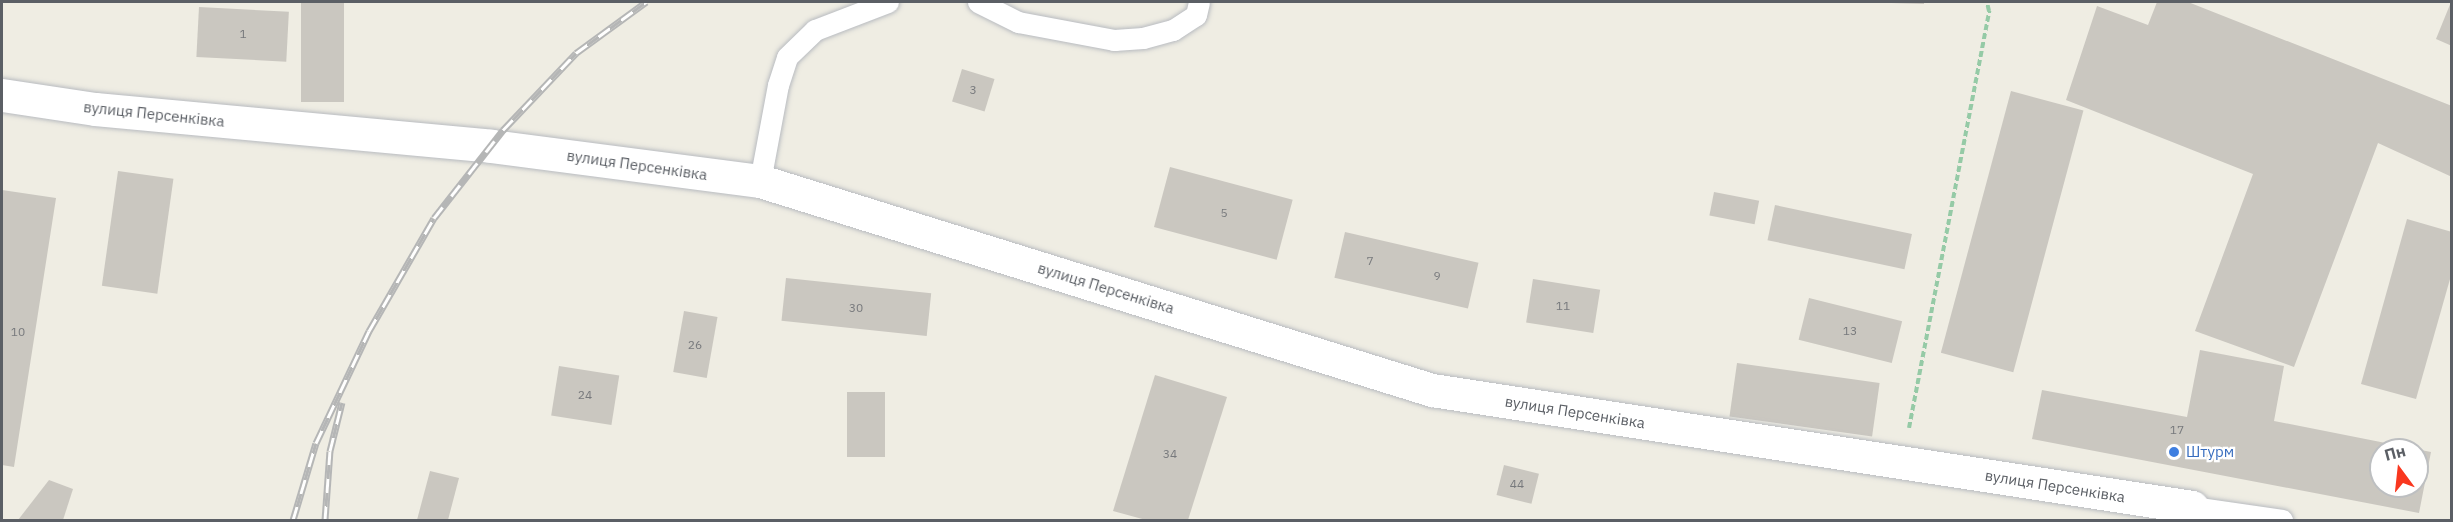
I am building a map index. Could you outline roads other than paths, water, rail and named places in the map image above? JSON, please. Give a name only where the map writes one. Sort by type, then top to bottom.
[{"type":"street","name":"вулиця Персенківка","points":[[2,95],[95,109],[491,146],[760,182],[1432,390],[1903,462],[2194,514]]},
{"type":"lane","points":[[760,182],[778,85],[787,57],[815,30],[888,2]]},
{"type":"lane","points":[[978,2],[1018,22],[1114,40],[1143,38],[1173,30],[1196,15],[1199,2]]},
{"type":"lane","points":[[2194,514],[2282,520]]},
{"type":"railway","points":[[293,520],[316,443],[369,331],[434,218],[503,130],[576,53],[646,2]]},
{"type":"railway","points":[[325,520],[330,451],[342,402]]},
{"type":"place","name":"Штурм","points":[[2174,452]]}]
